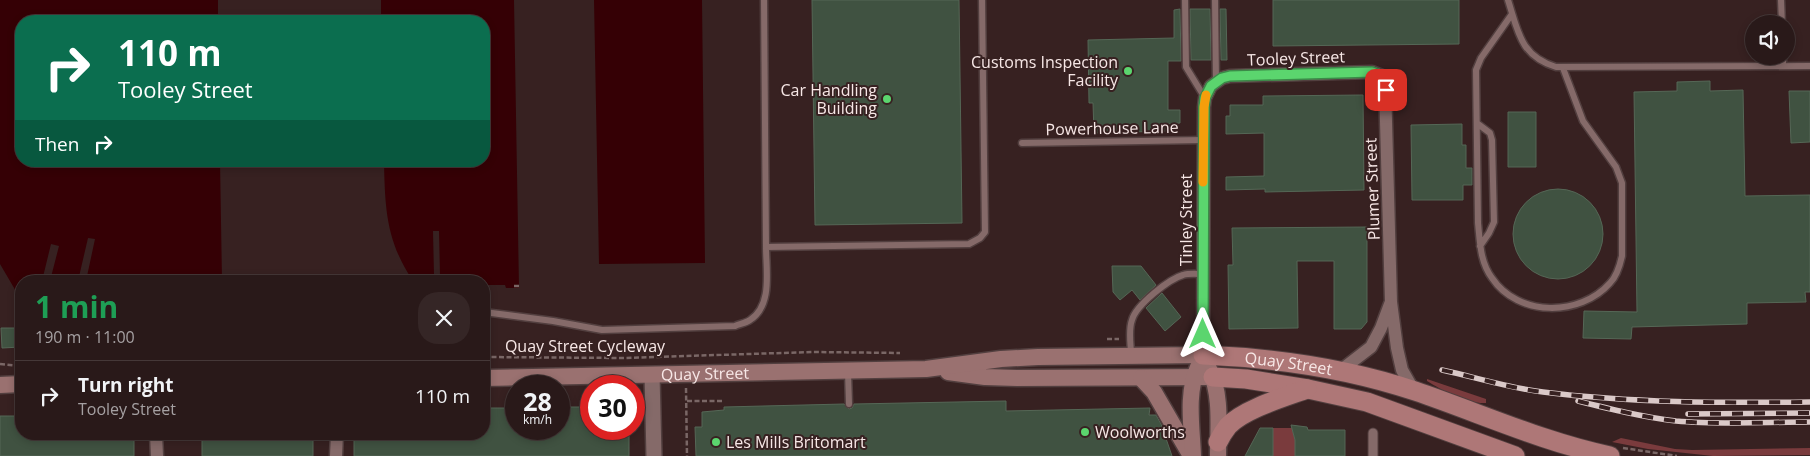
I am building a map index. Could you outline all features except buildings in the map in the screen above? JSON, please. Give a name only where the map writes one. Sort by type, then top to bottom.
[{"type":"main road","points":[[1192,456],[1191,399],[1193,377],[1203,356]]},
{"type":"main road","points":[[1203,356],[1213,377],[1217,401],[1218,449]]},
{"type":"main road","name":"Quay Street","points":[[490,378],[926,369],[1000,359],[1038,357],[1251,357],[1364,376],[1414,391],[1585,451],[1615,452]]},
{"type":"main road","name":"Quay Street","points":[[926,369],[985,377],[1213,377],[1246,379],[1308,389],[1388,408],[1515,456]]},
{"type":"main road","points":[[1141,378],[1154,392],[1192,456]]},
{"type":"main road","points":[[0,385],[15,384]]},
{"type":"main road","points":[[1218,449],[1229,424],[1265,405],[1308,389]]},
{"type":"street","name":"Tooley Street","points":[[1214,84],[1230,76],[1372,72],[1382,76]]},
{"type":"street","name":"Plumer Street","points":[[1382,76],[1386,100],[1391,302],[1402,370],[1414,391]]},
{"type":"street","name":"Tinley Street","points":[[1203,356],[1203,140],[1205,98],[1214,84]]},
{"type":"street","name":"Plumer Street","points":[[1340,371],[1371,347],[1391,302]]},
{"type":"street","points":[[652,375],[654,456]]},
{"type":"street","points":[[1373,433],[1373,456]]},
{"type":"street","points":[[156,440],[157,456]]},
{"type":"street","points":[[336,440],[336,456]]},
{"type":"lane","points":[[490,313],[602,330],[735,326],[749,321],[762,308],[766,292],[764,0]]},
{"type":"lane","points":[[766,246],[969,244],[980,238],[985,232],[982,0]]},
{"type":"lane","points":[[1185,0],[1186,67],[1205,98]]},
{"type":"lane","points":[[1214,84],[1215,0]]},
{"type":"lane","points":[[1508,0],[1517,33],[1529,51],[1545,64],[1563,68],[1810,66]]},
{"type":"lane","points":[[1781,0],[1782,15]]},
{"type":"lane","points":[[1512,14],[1481,58],[1476,70],[1480,246],[1491,278],[1516,299],[1538,307],[1566,308],[1576,305],[1601,291],[1616,275],[1622,256],[1622,182],[1616,167],[1583,121],[1563,68]]},
{"type":"lane","points":[[1478,124],[1490,133],[1492,140],[1494,222],[1480,246]]},
{"type":"lane","name":"Powerhouse Lane","points":[[1022,143],[1203,140]]},
{"type":"lane","points":[[1131,356],[1130,326],[1136,311],[1146,301],[1177,278],[1185,274],[1203,274]]},
{"type":"lane","points":[[848,370],[849,404]]},
{"type":"path","points":[[514,286],[519,286]]},
{"type":"path","name":"Quay Street Cycleway","points":[[490,357],[686,356]]},
{"type":"path","points":[[0,364],[15,365]]},
{"type":"path","points":[[686,394],[687,456]]},
{"type":"path","points":[[687,401],[724,401]]},
{"type":"path","points":[[1615,452],[1677,456]]},
{"type":"shaded area","points":[[0,0],[218,0],[218,15],[15,15],[15,167],[220,167],[222,275],[15,275],[15,290],[0,264]]},
{"type":"shaded area","points":[[381,0],[514,0],[519,288],[506,288],[505,285],[490,285],[490,275],[409,275],[392,238],[386,209],[384,167],[490,167],[490,15],[381,15]]},
{"type":"shaded area","points":[[594,0],[702,0],[705,263],[599,264]]},
{"type":"shaded area","points":[[1427,379],[1486,399],[1486,403],[1479,403],[1455,396],[1433,385]]},
{"type":"shaded area","points":[[1273,428],[1292,428],[1295,440],[1295,456],[1273,456]]},
{"type":"shaded area","points":[[1621,438],[1675,449],[1692,450],[1810,448],[1810,455],[1713,456],[1648,449],[1612,442]]},
{"type":"pier","points":[[433,231],[439,231],[440,275],[434,275]]},
{"type":"pier","points":[[88,238],[95,239],[87,275],[79,275]]},
{"type":"pier","points":[[51,244],[59,246],[52,275],[43,275]]},
{"type":"railway","points":[[1442,370],[1518,388],[1576,396],[1676,402],[1810,402]]},
{"type":"railway","points":[[1578,401],[1638,415],[1676,421],[1726,423],[1810,422]]},
{"type":"railway","points":[[1688,414],[1810,413]]},
{"type":"slow traffic","points":[[1203,182],[1202,153],[1206,95]]},
{"type":"place","name":"Customs Inspection Facility","points":[[1128,71]]},
{"type":"place","name":"Car Handling Building","points":[[887,99]]},
{"type":"place","name":"Woolworths","points":[[1085,432]]},
{"type":"place","name":"Les Mills Britomart","points":[[716,442]]},
{"type":"route","points":[[1203,334],[1203,140],[1204,107],[1208,90],[1222,78],[1230,76],[1372,72],[1382,76],[1386,90]]}]
